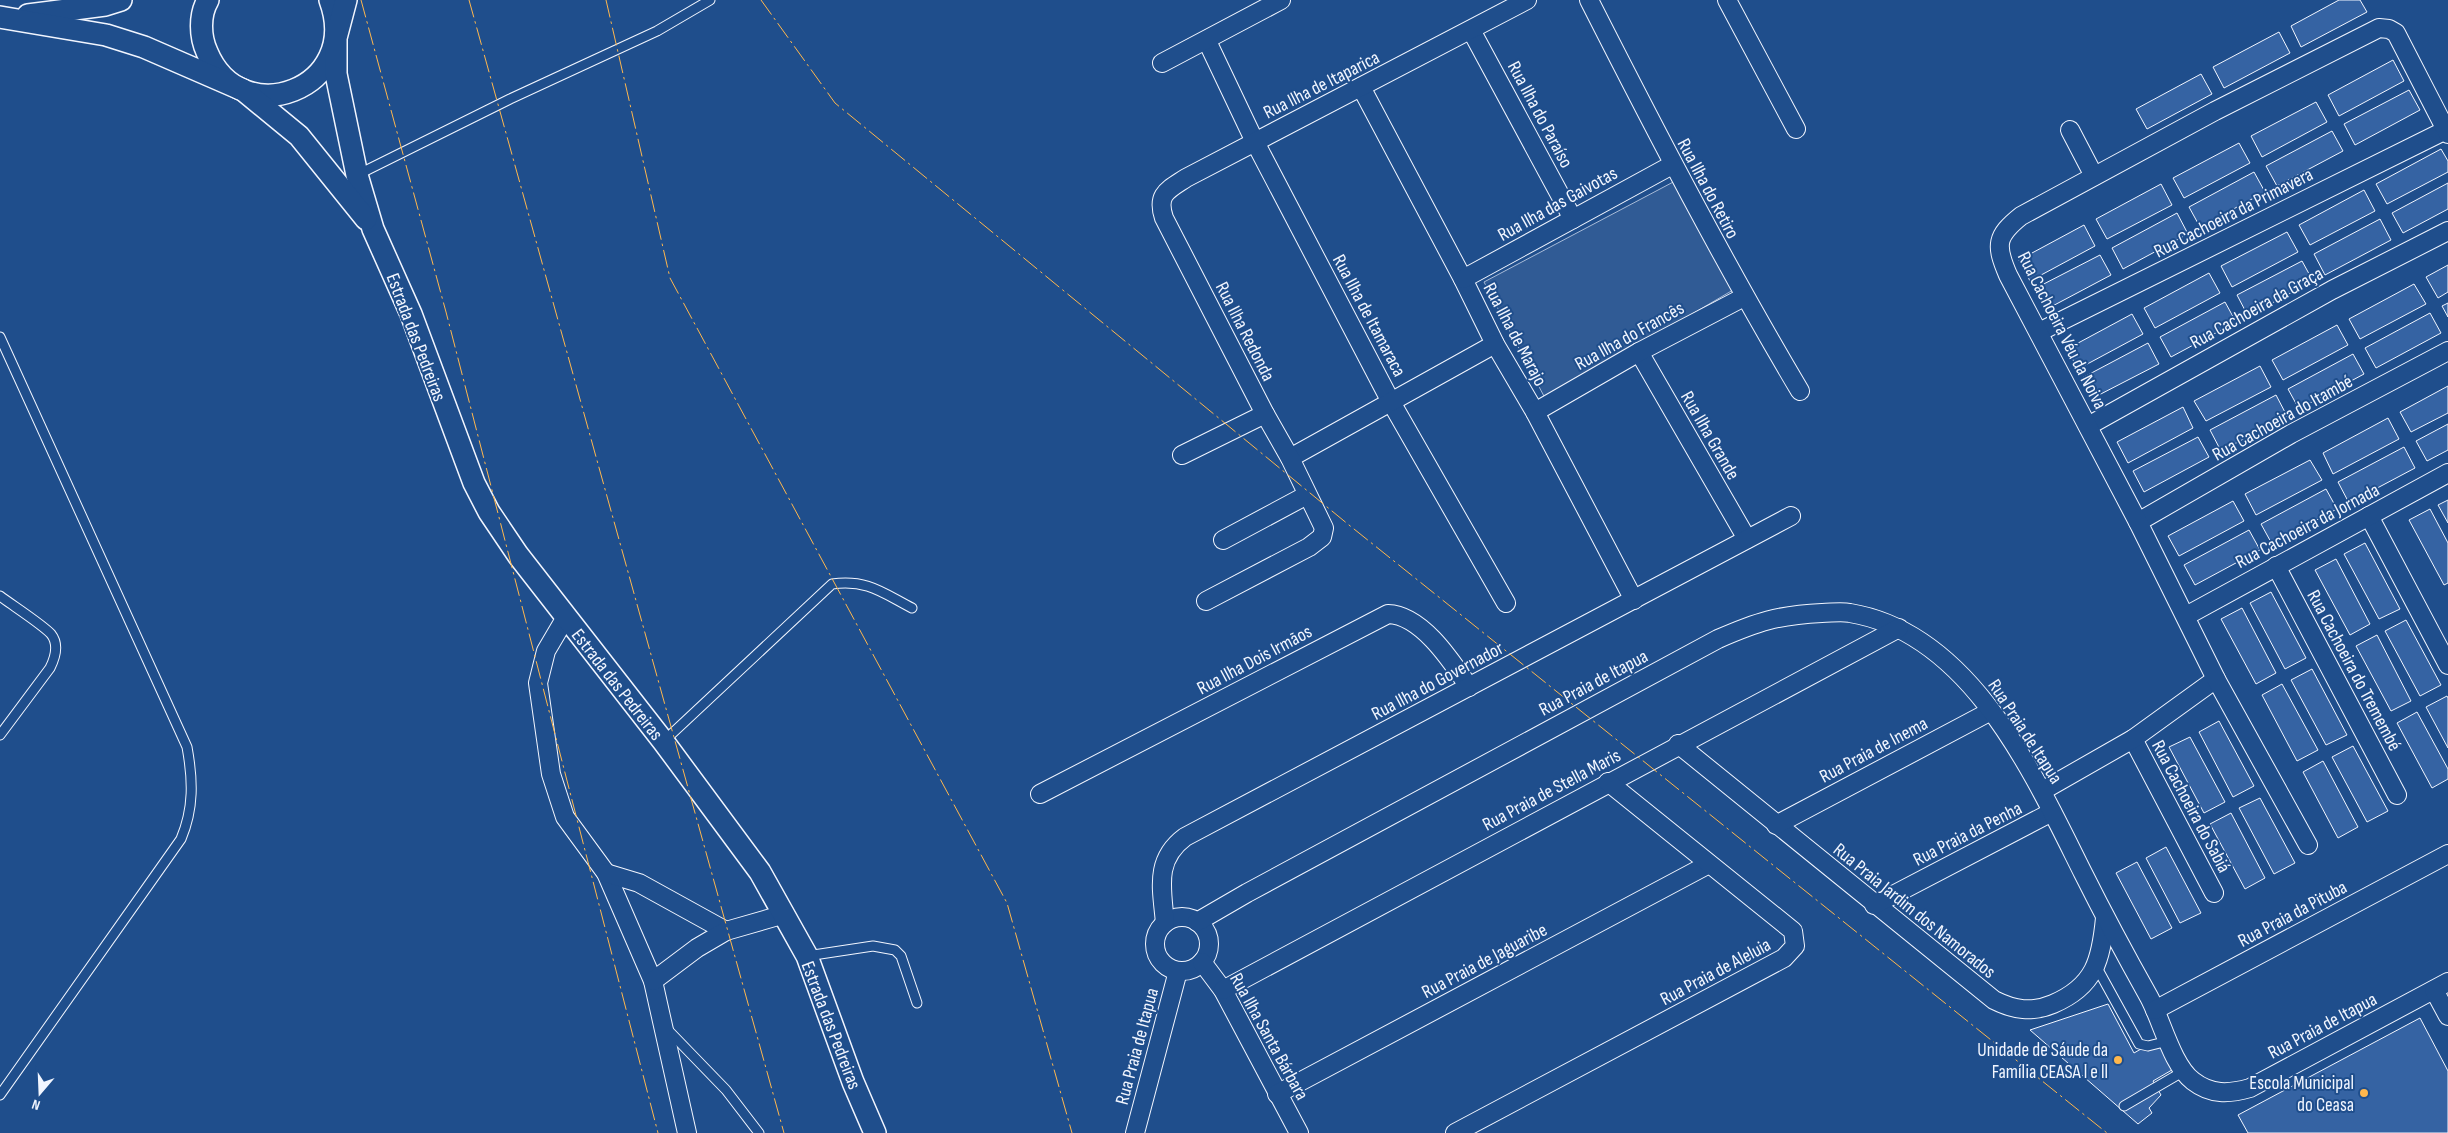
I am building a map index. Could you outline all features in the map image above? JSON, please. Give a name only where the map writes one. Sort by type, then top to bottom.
[{"type":"street","points":[[4,17],[105,5],[121,0]]},
{"type":"street","points":[[208,0],[201,23],[203,44],[211,63],[225,79],[243,90]]},
{"type":"street","points":[[330,0],[336,16],[336,38]]},
{"type":"street","points":[[4,17],[106,35],[144,47],[243,90],[263,95],[284,94],[303,86],[319,74],[330,57],[346,0]]},
{"type":"street","points":[[1162,63],[1282,0]]},
{"type":"street","name":"Rua Ilha de Itaparica","points":[[1166,223],[1161,201],[1168,190],[1255,142],[1527,0]]},
{"type":"street","name":"Rua Ilha do Retiro","points":[[1589,0],[1672,165],[1744,297],[1800,391]]},
{"type":"street","points":[[1727,0],[1796,129]]},
{"type":"street","name":"Rua Cachoeira Véu da Noiva","points":[[2308,845],[2216,679],[2138,522],[2003,262],[2000,248],[2002,234],[2021,216],[2094,176],[2360,36],[2384,28],[2396,33],[2447,132]]},
{"type":"street","name":"Rua Ilha do Paraíso","points":[[1471,30],[1573,219]]},
{"type":"street","name":"Estrada das Pedreiras","points":[[336,38],[336,74],[357,175],[373,229],[411,314],[474,483],[489,512],[518,555],[663,741],[760,872],[807,956],[853,1082],[875,1133]]},
{"type":"street","name":"Rua Ilha de Itamaraca","points":[[1207,41],[1255,142],[1392,402],[1506,603]]},
{"type":"street","name":"Rua Ilha de Marajo","points":[[1361,87],[1463,279],[1495,344],[1535,412],[1634,600]]},
{"type":"street","name":"Estrada das Pedreiras","points":[[243,90],[299,136],[373,229]]},
{"type":"street","points":[[2070,130],[2094,176]]},
{"type":"street","name":"Rua Cachoeira da Primavera","points":[[2040,332],[2447,132]]},
{"type":"street","name":"Rua Ilha das Gaivotas","points":[[1463,279],[1672,165]]},
{"type":"street","name":"Rua Ilha Redonda","points":[[1166,223],[1265,414],[1290,458],[1324,528],[1322,537],[1317,542],[1206,602]]},
{"type":"street","name":"Rua Cachoeira da Graça","points":[[2088,426],[2332,290],[2448,231]]},
{"type":"street","name":"Rua Ilha do Francês","points":[[1535,412],[1639,352],[1744,297]]},
{"type":"street","points":[[1290,458],[1495,344]]},
{"type":"street","name":"Rua Cachoeira do Itambé","points":[[2138,522],[2291,434],[2448,351]]},
{"type":"street","name":"Rua Ilha Grande","points":[[1639,352],[1747,539]]},
{"type":"street","points":[[1182,455],[1265,414]]},
{"type":"street","name":"Rua Cachoeira da Jornada","points":[[2186,616],[2448,473]]},
{"type":"street","points":[[1223,540],[1307,495]]},
{"type":"street","name":"Rua Ilha do Governador","points":[[1165,923],[1162,874],[1170,851],[1177,844],[1791,516]]},
{"type":"street","points":[[2369,516],[2448,665]]},
{"type":"street","name":"Rua Cachoeira do Tremembé","points":[[2276,566],[2397,795]]},
{"type":"street","name":"Rua Praia de Itapua","points":[[1197,922],[1255,888],[1718,638],[1758,621],[1800,614],[1848,612],[1900,628],[1938,653],[1968,682],[1991,710],[2042,791],[2105,918],[2156,1010],[2168,1041],[2184,1071],[2200,1086],[2215,1092],[2230,1093],[2250,1088],[2441,986]]},
{"type":"street","name":"Rua Ilha Dois Irmãos","points":[[1040,794],[1388,614],[1399,616],[1430,636],[1446,652],[1469,687]]},
{"type":"street","points":[[566,617],[546,651],[538,683],[551,774],[566,818],[606,873],[652,981],[687,1133]]},
{"type":"street","name":"Rua Praia de Stella Maris","points":[[1223,990],[1678,744],[1900,628]]},
{"type":"street","points":[[2042,791],[2133,738],[2216,679]]},
{"type":"street","name":"Rua Praia de Inema","points":[[1776,825],[1991,710]]},
{"type":"street","name":"Rua Cachoeira do Sabiá","points":[[2133,738],[2214,893]]},
{"type":"street","name":"Rua Praia Jardim dos Namorados","points":[[1678,744],[1874,905],[1994,1000],[2008,1007],[2020,1010],[2041,1009],[2072,995],[2091,974],[2096,964],[2101,950],[2105,918]]},
{"type":"street","name":"Rua Praia de Aleluia","points":[[1455,1133],[1790,954],[1796,942],[1793,931],[1608,782]]},
{"type":"street","name":"Rua Praia da Penha","points":[[1874,905],[2052,812]]},
{"type":"street","name":"Rua Praia da Pituba","points":[[2156,1010],[2448,854]]},
{"type":"street","name":"Rua Praia de Jaguaribe","points":[[1277,1094],[1709,864]]},
{"type":"street","points":[[606,873],[639,884],[726,932]]},
{"type":"street","points":[[652,981],[697,948],[726,932],[785,914]]},
{"type":"street","points":[[1181,918],[1197,922],[1208,936],[1209,946],[1202,962],[1187,970],[1178,971],[1170,968],[1157,955],[1155,938],[1165,923],[1181,918]]},
{"type":"street","name":"Rua Ilha Santa Bárbara","points":[[1202,962],[1223,990],[1299,1133]]},
{"type":"street","name":"Rua Praia de Itapua","points":[[1135,1133],[1178,971]]},
{"type":"street","points":[[2441,986],[2448,1016]]},
{"type":"lane","points":[[357,175],[510,99],[657,31],[710,0]]},
{"type":"lane","points":[[0,336],[187,747],[193,778],[189,820],[181,839],[0,1095]]},
{"type":"lane","points":[[663,741],[832,584],[851,581],[870,586],[912,608]]},
{"type":"lane","points":[[0,596],[52,635],[56,647],[55,658],[50,668],[0,735]]},
{"type":"lane","points":[[807,956],[873,946],[888,947],[895,950],[900,956],[917,1003]]},
{"type":"lane","points":[[2096,964],[2139,1044],[2148,1046],[2168,1041]]},
{"type":"lane","points":[[662,1025],[726,1090],[759,1133]]},
{"type":"lane","points":[[2124,1106],[2184,1071]]},
{"type":"shaded area","points":[[1677,180],[1733,290],[1546,400],[1484,282]]},
{"type":"building","points":[[2339,0],[2360,0],[2367,12],[2301,47],[2291,26]]},
{"type":"building","points":[[2279,32],[2290,53],[2224,88],[2213,67]]},
{"type":"building","points":[[2393,60],[2404,81],[2339,116],[2328,95]]},
{"type":"building","points":[[2201,74],[2212,94],[2147,129],[2136,109]]},
{"type":"building","points":[[2409,90],[2420,110],[2355,145],[2344,124]]},
{"type":"building","points":[[2316,102],[2327,122],[2262,157],[2251,136]]},
{"type":"building","points":[[2332,131],[2343,151],[2277,186],[2266,166]]},
{"type":"building","points":[[2239,143],[2250,163],[2184,198],[2173,178]]},
{"type":"building","points":[[2441,149],[2448,161],[2448,172],[2387,204],[2376,184]]},
{"type":"building","points":[[2254,172],[2265,192],[2200,227],[2189,207]]},
{"type":"building","points":[[2448,183],[2448,209],[2403,233],[2392,213]]},
{"type":"building","points":[[2161,184],[2172,205],[2107,239],[2096,219]]},
{"type":"building","points":[[2364,190],[2375,211],[2310,245],[2299,225]]},
{"type":"building","points":[[2177,213],[2188,234],[2123,269],[2112,248]]},
{"type":"building","points":[[2380,219],[2391,240],[2325,275],[2314,254]]},
{"type":"building","points":[[2084,225],[2095,246],[2030,281],[2019,260]]},
{"type":"building","points":[[2287,232],[2298,252],[2232,287],[2221,266]]},
{"type":"building","points":[[2100,255],[2111,275],[2045,310],[2034,289]]},
{"type":"building","points":[[2302,261],[2313,281],[2248,316],[2237,295]]},
{"type":"building","points":[[2448,265],[2448,292],[2438,298],[2426,277]]},
{"type":"building","points":[[2209,273],[2220,293],[2155,328],[2144,308]]},
{"type":"building","points":[[2414,284],[2426,304],[2360,339],[2349,319]]},
{"type":"building","points":[[2225,302],[2236,322],[2171,357],[2160,337]]},
{"type":"building","points":[[2448,303],[2448,317],[2442,306]]},
{"type":"building","points":[[2430,313],[2441,333],[2376,368],[2365,348]]},
{"type":"building","points":[[2132,314],[2143,334],[2078,369],[2067,349]]},
{"type":"building","points":[[2337,325],[2348,345],[2283,380],[2272,360]]},
{"type":"building","points":[[2148,343],[2159,364],[2093,398],[2082,378]]},
{"type":"building","points":[[2353,354],[2364,374],[2299,409],[2288,389]]},
{"type":"building","points":[[2260,366],[2271,387],[2206,421],[2194,401]]},
{"type":"building","points":[[2448,386],[2448,413],[2411,432],[2400,412]]},
{"type":"building","points":[[2276,395],[2287,416],[2221,451],[2210,430]]},
{"type":"building","points":[[2183,407],[2193,428],[2128,463],[2117,442]]},
{"type":"building","points":[[2388,418],[2399,439],[2333,474],[2323,453]]},
{"type":"building","points":[[2448,424],[2448,450],[2427,461],[2416,441]]},
{"type":"building","points":[[2198,437],[2209,457],[2144,492],[2133,471]]},
{"type":"building","points":[[2404,447],[2415,468],[2349,503],[2338,482]]},
{"type":"building","points":[[2310,460],[2322,480],[2256,515],[2245,494]]},
{"type":"building","points":[[2326,489],[2337,509],[2272,544],[2261,524]]},
{"type":"building","points":[[2448,500],[2448,523],[2438,505]]},
{"type":"building","points":[[2233,501],[2244,521],[2179,556],[2168,536]]},
{"type":"building","points":[[2430,509],[2448,543],[2448,583],[2444,585],[2409,520]]},
{"type":"building","points":[[2249,530],[2260,550],[2195,585],[2184,565]]},
{"type":"building","points":[[2365,543],[2400,609],[2379,619],[2344,554]]},
{"type":"building","points":[[2336,559],[2370,624],[2350,635],[2315,570]]},
{"type":"building","points":[[2271,592],[2306,658],[2285,669],[2250,603]]},
{"type":"building","points":[[2242,608],[2276,673],[2256,684],[2221,619]]},
{"type":"building","points":[[2406,620],[2441,685],[2420,696],[2385,631]]},
{"type":"building","points":[[2377,635],[2411,701],[2391,711],[2356,646]]},
{"type":"building","points":[[2312,669],[2347,735],[2326,745],[2291,680]]},
{"type":"building","points":[[2282,684],[2318,750],[2297,761],[2262,695]]},
{"type":"building","points":[[2447,696],[2448,698],[2448,748],[2426,707]]},
{"type":"building","points":[[2417,712],[2448,769],[2448,779],[2432,788],[2397,723]]},
{"type":"building","points":[[2219,721],[2254,786],[2233,797],[2199,732]]},
{"type":"building","points":[[2190,737],[2225,802],[2204,813],[2169,747]]},
{"type":"building","points":[[2353,746],[2388,811],[2367,822],[2332,757]]},
{"type":"building","points":[[2323,761],[2358,827],[2338,838],[2303,772]]},
{"type":"building","points":[[2260,798],[2295,863],[2274,874],[2239,808]]},
{"type":"building","points":[[2231,813],[2265,878],[2245,889],[2210,824]]},
{"type":"building","points":[[2166,847],[2201,913],[2180,923],[2146,858]]},
{"type":"building","points":[[2137,862],[2172,928],[2151,939],[2116,873]]},
{"type":"building","name":"Unidade de Sáude da Família CEASA l e ll","points":[[2108,1004],[2134,1053],[2160,1038],[2177,1067],[2153,1081],[2161,1095],[2149,1108],[2152,1113],[2138,1124],[2030,1030]]},
{"type":"building","name":"Escola Municipal do Ceasa","points":[[2420,1018],[2448,1071],[2448,1133],[2248,1133],[2238,1115]]},
{"type":"power","points":[[361,0],[446,312],[658,1133]]},
{"type":"power","points":[[469,0],[784,1133]]},
{"type":"power","points":[[606,0],[670,278],[1007,903],[1072,1133]]},
{"type":"power","points":[[761,0],[835,103],[1349,525],[2107,1133]]},
{"type":"place","name":"Unidade de Sáude da Família CEASA l e ll","points":[[2118,1060]]},
{"type":"place","name":"Escola Municipal do Ceasa","points":[[2364,1093]]}]
